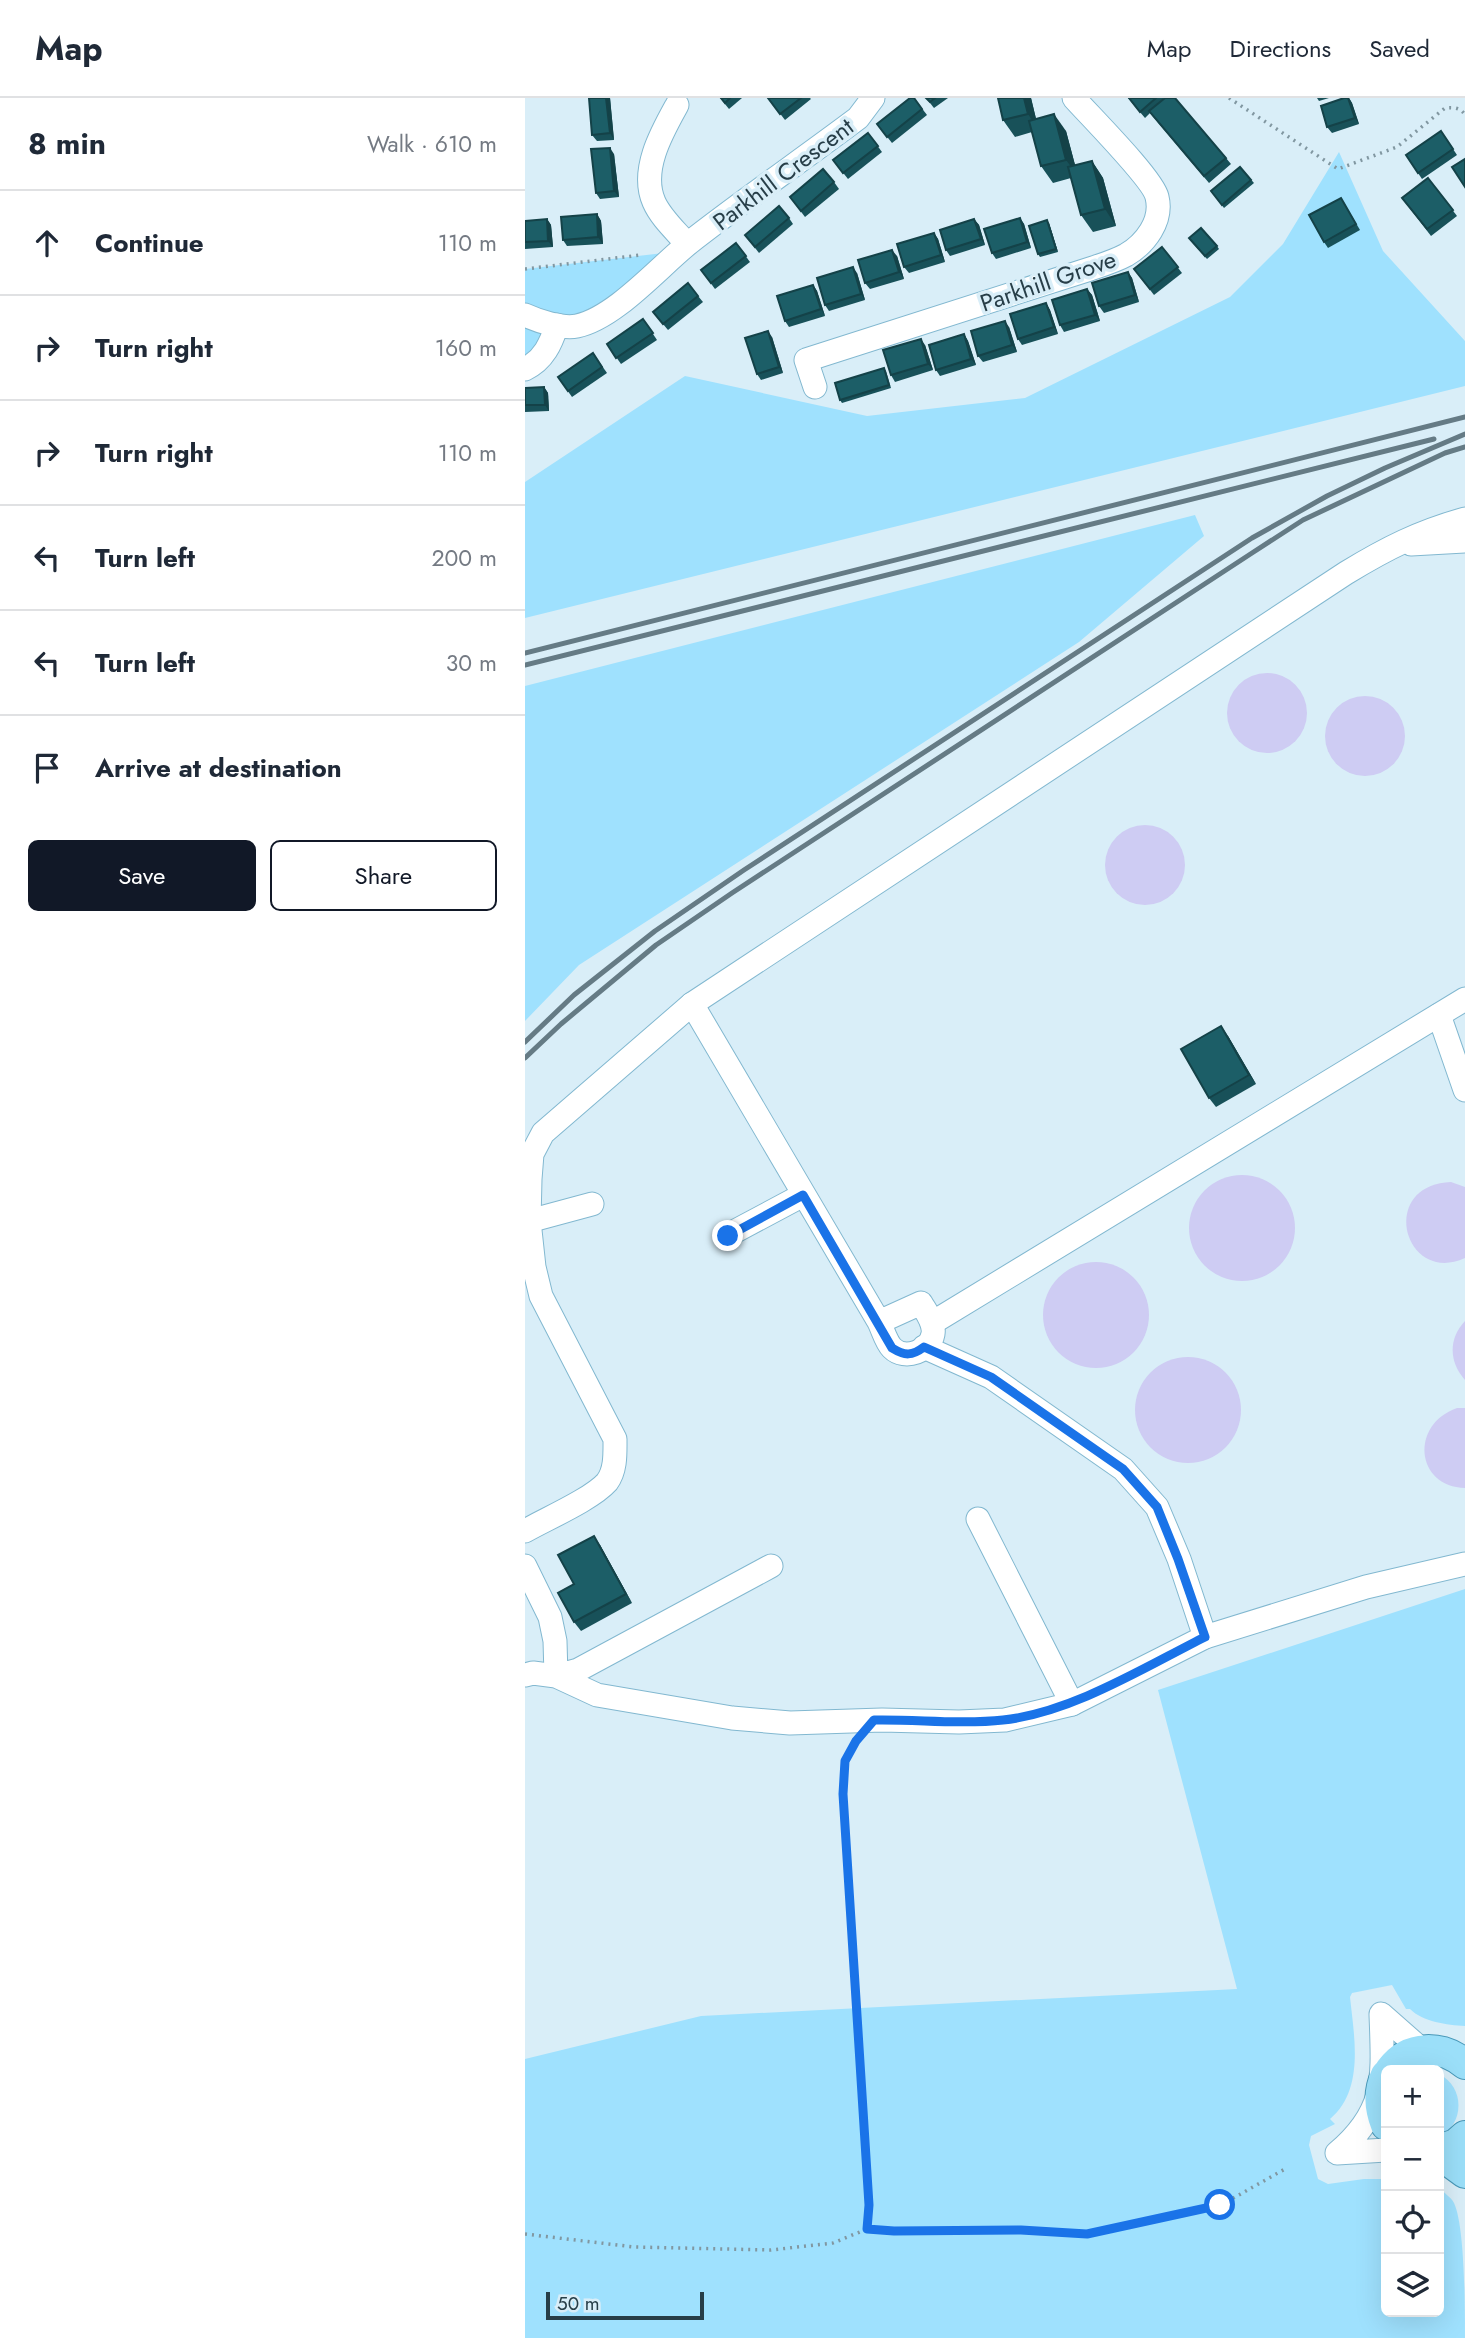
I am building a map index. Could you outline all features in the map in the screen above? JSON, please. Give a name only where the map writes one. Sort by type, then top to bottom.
[{"type":"main road","points":[[1398,2065],[1407,2055],[1450,2055]]},
{"type":"main road","points":[[1444,2150],[1465,2136]]},
{"type":"main road","points":[[1444,2156],[1465,2173]]},
{"type":"street","name":"Parkhill Crescent","points":[[525,314],[557,324],[576,326],[598,317],[618,304],[687,244],[858,118],[873,98]]},
{"type":"street","name":"Parkhill Grove","points":[[815,387],[806,360],[1090,269],[1126,255],[1147,237],[1156,221],[1157,197],[1146,178],[1074,98]]},
{"type":"street","name":"Parkhill Crescent","points":[[677,105],[660,135],[649,178],[654,201],[665,219],[687,244]]},
{"type":"street","points":[[525,369],[542,357],[551,344],[557,324]]},
{"type":"street","points":[[525,1531],[590,1494],[607,1481],[615,1462],[615,1439],[541,1296],[534,1267],[529,1221],[532,1154],[543,1133],[692,1004],[1346,573],[1391,545],[1465,519]]},
{"type":"street","points":[[1391,545],[1465,541]]},
{"type":"street","points":[[932,1323],[1465,999]]},
{"type":"street","points":[[692,1004],[892,1348],[908,1355],[916,1353],[932,1337],[932,1323],[921,1303],[879,1322]]},
{"type":"street","points":[[1439,1015],[1465,1090]]},
{"type":"street","points":[[728,1236],[803,1195]]},
{"type":"street","points":[[529,1221],[592,1204]]},
{"type":"street","points":[[924,1347],[991,1377],[1123,1469],[1157,1507],[1205,1637]]},
{"type":"street","points":[[978,1519],[1072,1704]]},
{"type":"street","points":[[525,1675],[533,1673],[556,1676],[597,1695],[732,1718],[790,1723],[1005,1720],[1072,1704],[1205,1637],[1366,1587],[1465,1564]]},
{"type":"street","points":[[525,1566],[550,1617],[555,1641],[556,1676]]},
{"type":"street","points":[[556,1676],[578,1670],[771,1566]]},
{"type":"street","points":[[1384,2065],[1379,2004],[1450,2055]]},
{"type":"street","points":[[1381,2090],[1371,2115],[1358,2135],[1328,2155],[1381,2150]]},
{"type":"path","points":[[1229,98],[1338,169],[1397,147],[1445,108],[1454,107],[1464,111]]},
{"type":"path","points":[[525,269],[642,255]]},
{"type":"path","points":[[867,2229],[869,2205],[843,1794],[845,1761],[856,1741],[874,1720]]},
{"type":"path","points":[[525,2234],[634,2246],[771,2250],[833,2243],[867,2229],[1021,2230],[1087,2234],[1220,2205],[1285,2169]]},
{"type":"shaded area","points":[[1339,152],[1383,251],[1465,341],[1465,386],[525,618],[525,482],[685,376],[867,416],[1025,398],[1230,297],[1283,244]]},
{"type":"shaded area","points":[[681,251],[576,326],[525,369],[525,269]]},
{"type":"shaded area","points":[[1195,515],[1204,536],[1079,642],[579,965],[525,1021],[525,686]]},
{"type":"shaded area","points":[[1259,673],[1275,673],[1296,684],[1307,705],[1307,721],[1296,742],[1275,753],[1259,753],[1245,747],[1233,735],[1227,721],[1227,705],[1233,691],[1245,679]]},
{"type":"shaded area","points":[[1357,696],[1373,696],[1394,707],[1405,728],[1405,744],[1394,765],[1373,776],[1357,776],[1343,770],[1331,758],[1325,744],[1325,728],[1331,714],[1343,702]]},
{"type":"shaded area","points":[[1137,825],[1153,825],[1174,836],[1185,857],[1185,873],[1174,894],[1153,905],[1137,905],[1123,899],[1111,887],[1105,873],[1105,857],[1111,843],[1123,831]]},
{"type":"shaded area","points":[[1242,1175],[1262,1179],[1279,1191],[1291,1208],[1295,1228],[1291,1248],[1279,1265],[1262,1277],[1242,1281],[1222,1277],[1205,1265],[1193,1248],[1189,1228],[1193,1208],[1205,1191],[1222,1179]]},
{"type":"shaded area","points":[[1451,1182],[1465,1187],[1465,1258],[1444,1263],[1427,1258],[1414,1247],[1407,1232],[1407,1215],[1413,1199],[1428,1187]]},
{"type":"shaded area","points":[[1096,1262],[1116,1266],[1133,1278],[1145,1295],[1149,1315],[1145,1335],[1133,1352],[1116,1364],[1096,1368],[1076,1364],[1059,1352],[1047,1335],[1043,1315],[1047,1295],[1059,1278],[1076,1266]]},
{"type":"shaded area","points":[[1465,1321],[1465,1380],[1453,1358],[1453,1343]]},
{"type":"shaded area","points":[[1188,1357],[1208,1361],[1225,1373],[1237,1390],[1241,1410],[1237,1430],[1225,1447],[1208,1459],[1188,1463],[1168,1459],[1151,1447],[1139,1430],[1135,1410],[1139,1390],[1151,1373],[1168,1361]]},
{"type":"shaded area","points":[[1457,1408],[1465,1408],[1465,1488],[1449,1485],[1436,1477],[1428,1467],[1425,1454],[1431,1428],[1442,1416]]},
{"type":"shaded area","points":[[1465,1589],[1465,2026],[1436,2022],[1406,2009],[1392,1985],[1352,1993],[1350,1997],[1355,2045],[1353,2078],[1341,2107],[1330,2119],[1335,2124],[1311,2136],[1309,2145],[1318,2179],[1328,2184],[1381,2179],[1381,2317],[1444,2317],[1444,2193],[1451,2199],[1458,2214],[1462,2248],[1465,2338],[525,2338],[525,2059],[701,2016],[1237,1989],[1158,1690]]},
{"type":"shaded area","points":[[1444,2077],[1454,2088],[1459,2106],[1454,2124],[1444,2134]]},
{"type":"building","points":[[589,98],[606,98],[610,133],[592,135]]},
{"type":"building","points":[[768,98],[801,98],[780,114]]},
{"type":"building","points":[[910,98],[914,98],[922,109],[887,137],[877,124]]},
{"type":"building","points":[[998,98],[1024,98],[1028,114],[1003,120]]},
{"type":"building","points":[[1129,98],[1156,98],[1140,112]]},
{"type":"building","points":[[1165,98],[1175,98],[1226,158],[1204,176],[1149,111]]},
{"type":"building","points":[[1348,98],[1355,118],[1327,127],[1321,106]]},
{"type":"building","points":[[1054,114],[1066,160],[1041,166],[1029,121]]},
{"type":"building","points":[[1441,131],[1453,149],[1418,173],[1406,155]]},
{"type":"building","points":[[868,133],[878,146],[843,173],[833,160]]},
{"type":"building","points":[[610,148],[614,191],[596,193],[591,149]]},
{"type":"building","points":[[1465,159],[1465,187],[1452,167]]},
{"type":"building","points":[[1092,161],[1105,209],[1081,215],[1068,167]]},
{"type":"building","points":[[1240,167],[1251,180],[1222,205],[1211,191]]},
{"type":"building","points":[[823,169],[834,182],[801,211],[790,197]]},
{"type":"building","points":[[1428,178],[1453,210],[1427,229],[1402,198]]},
{"type":"building","points":[[1341,198],[1356,224],[1324,242],[1309,215]]},
{"type":"building","points":[[779,206],[789,218],[755,247],[745,235]]},
{"type":"building","points":[[597,214],[598,237],[563,240],[561,217]]},
{"type":"building","points":[[1020,218],[1027,242],[992,253],[984,229]]},
{"type":"building","points":[[547,219],[548,241],[525,242],[525,221]]},
{"type":"building","points":[[974,219],[981,239],[946,250],[940,230]]},
{"type":"building","points":[[1047,220],[1056,249],[1038,254],[1029,226]]},
{"type":"building","points":[[1201,228],[1217,246],[1205,256],[1189,238]]},
{"type":"building","points":[[934,233],[941,255],[904,267],[897,244]]},
{"type":"building","points":[[736,243],[746,256],[711,283],[701,270]]},
{"type":"building","points":[[1162,247],[1178,267],[1150,289],[1134,269]]},
{"type":"building","points":[[892,250],[899,272],[865,283],[858,260]]},
{"type":"building","points":[[853,267],[861,294],[825,305],[817,278]]},
{"type":"building","points":[[1128,272],[1135,295],[1099,306],[1092,283]]},
{"type":"building","points":[[688,283],[698,296],[663,324],[653,312]]},
{"type":"building","points":[[813,285],[821,309],[785,321],[777,296]]},
{"type":"building","points":[[1087,289],[1095,315],[1060,325],[1052,300]]},
{"type":"building","points":[[1046,303],[1054,327],[1018,339],[1010,314]]},
{"type":"building","points":[[643,319],[653,333],[616,358],[607,344]]},
{"type":"building","points":[[1005,321],[1012,345],[978,356],[971,331]]},
{"type":"building","points":[[768,331],[779,367],[757,374],[745,338]]},
{"type":"building","points":[[964,334],[971,359],[936,370],[929,345]]},
{"type":"building","points":[[921,339],[928,364],[891,375],[883,350]]},
{"type":"building","points":[[593,353],[602,367],[568,391],[558,377]]},
{"type":"building","points":[[884,368],[889,385],[840,400],[835,383]]},
{"type":"building","points":[[544,387],[545,405],[525,405],[525,388]]},
{"type":"building","points":[[1221,1026],[1249,1075],[1209,1098],[1181,1049]]},
{"type":"building","points":[[594,1536],[626,1594],[574,1622],[558,1593],[574,1584],[558,1555]]},
{"type":"railway","points":[[525,653],[1465,417]]},
{"type":"railway","points":[[525,1042],[574,995],[655,931],[1252,538],[1327,496],[1465,434]]},
{"type":"railway","points":[[525,665],[1434,439]]},
{"type":"railway","points":[[525,1058],[561,1024],[656,945],[1252,553],[1303,520],[1445,453],[1465,447]]},
{"type":"route","points":[[728,1236],[803,1195],[892,1348],[908,1355],[924,1347],[991,1377],[1123,1469],[1157,1507],[1205,1637],[1072,1704],[1005,1720],[874,1720],[856,1741],[845,1761],[843,1794],[869,2205],[867,2229],[1021,2230],[1087,2234],[1220,2205]]}]
